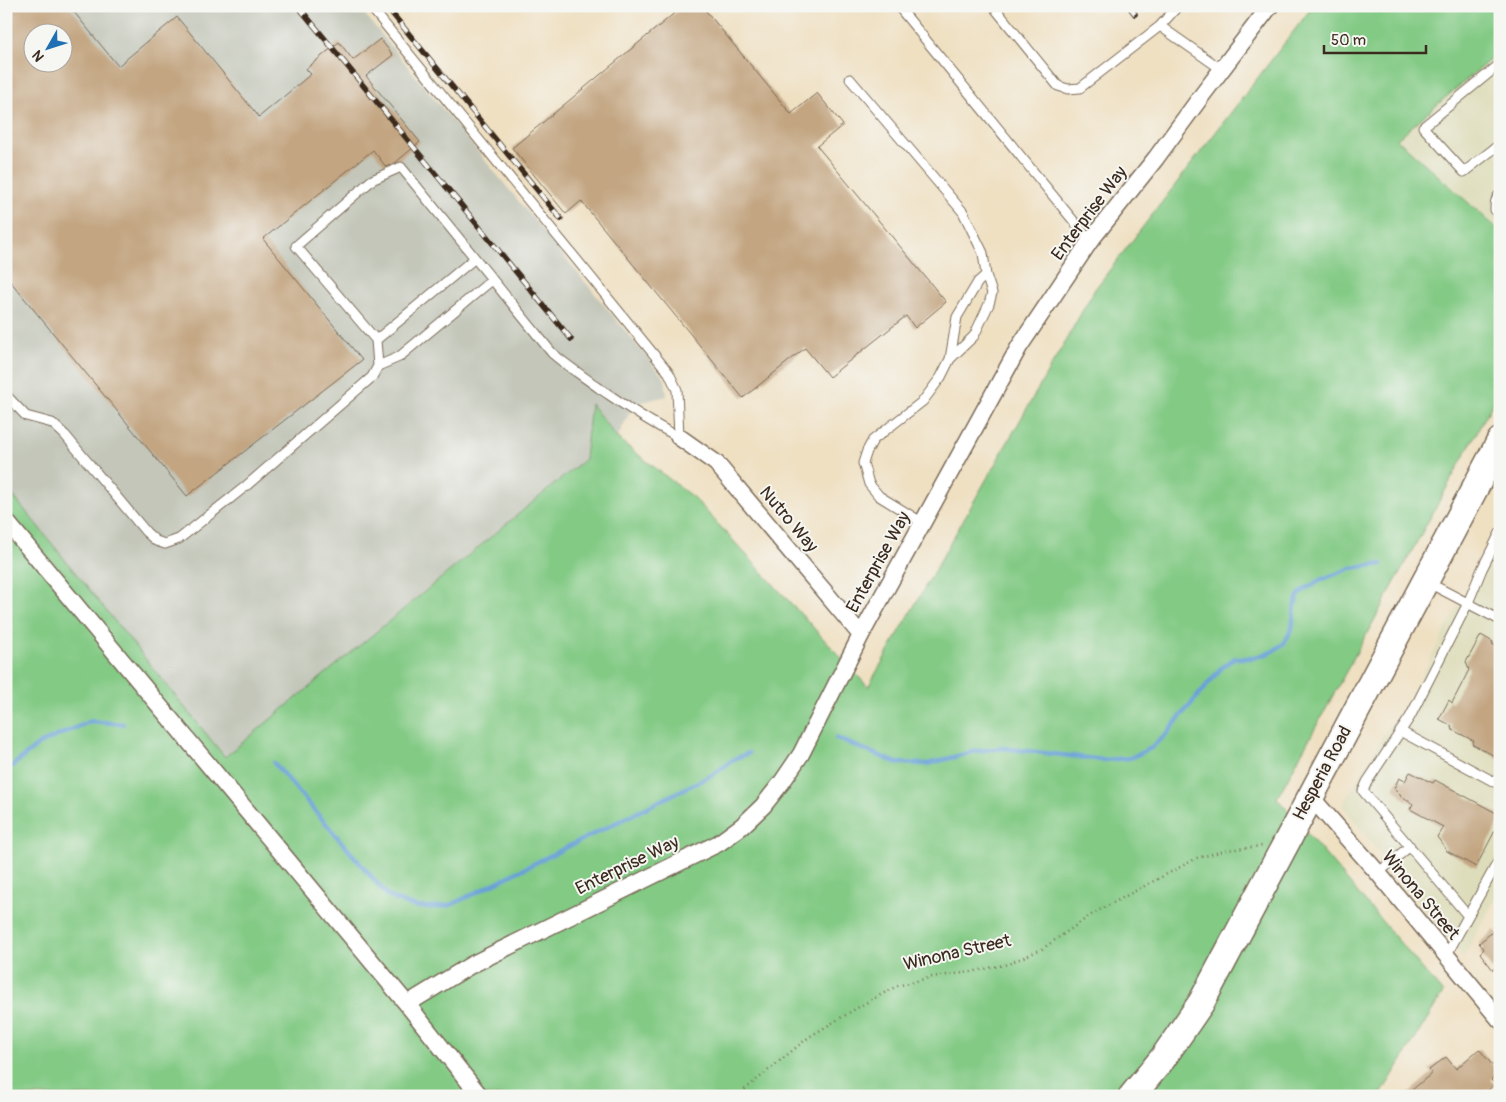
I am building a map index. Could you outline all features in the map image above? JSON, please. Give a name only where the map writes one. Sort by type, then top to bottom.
[{"type":"main road","name":"Hesperia Road","points":[[1132,1096],[1163,1058],[1200,1002],[1500,441]]},
{"type":"street","name":"Enterprise Way","points":[[407,1004],[471,964],[719,843],[742,826],[763,806],[801,754],[861,635],[1019,348],[1090,241],[1156,158],[1270,6]]},
{"type":"street","name":"Nutro Way","points":[[679,437],[716,463],[861,635]]},
{"type":"street","points":[[6,521],[407,1004],[480,1096]]},
{"type":"street","name":"Winona Street","points":[[1310,796],[1378,873],[1498,1016]]},
{"type":"lane","points":[[6,395],[26,416],[52,423],[65,435],[146,532],[156,541],[165,544],[179,538],[246,486],[372,377],[378,366],[376,340],[296,246],[372,180],[401,167],[538,337],[564,363],[652,424],[679,437],[677,390],[669,373],[370,6]]},
{"type":"lane","points":[[898,6],[1090,241]]},
{"type":"lane","points":[[993,6],[1058,86],[1068,89],[1080,88],[1160,26],[1178,6]]},
{"type":"lane","points":[[1160,26],[1221,69]]},
{"type":"lane","points":[[1500,64],[1423,127],[1464,172],[1500,144]]},
{"type":"lane","points":[[850,79],[962,212],[984,253],[986,275],[992,293],[974,336],[950,359],[923,401],[874,440],[863,462],[869,484],[879,496],[923,523]]},
{"type":"lane","points":[[1500,194],[1495,204],[1495,210],[1500,215]]},
{"type":"lane","points":[[376,340],[475,258]]},
{"type":"lane","points":[[950,359],[956,317],[978,282],[986,275]]},
{"type":"lane","points":[[378,366],[399,357],[492,280]]},
{"type":"lane","points":[[1468,916],[1363,791],[1410,716],[1468,603],[1500,533]]},
{"type":"lane","points":[[1425,580],[1500,620]]},
{"type":"lane","points":[[1400,731],[1500,785]]},
{"type":"lane","points":[[1378,873],[1410,846]]},
{"type":"lane","points":[[1446,956],[1500,858]]},
{"type":"path","name":"Winona Street","points":[[737,1096],[809,1037],[897,986],[932,976],[971,972],[1008,964],[1042,949],[1094,913],[1197,858],[1227,850],[1283,845]]},
{"type":"shaded area","points":[[6,6],[358,6],[665,379],[667,396],[634,404],[617,438],[591,405],[585,459],[225,758],[6,492]]},
{"type":"shaded area","points":[[1500,51],[1500,231],[1397,139]]},
{"type":"shaded area","points":[[1500,526],[1500,890],[1463,958],[1344,808],[1344,802],[1389,725],[1404,709]]},
{"type":"green space","points":[[1313,6],[1500,6],[1500,51],[1397,139],[1500,231],[1500,390],[1277,798],[1443,993],[1380,1096],[6,1096],[6,487],[225,757],[585,459],[591,404],[617,438],[695,499],[868,687],[1095,289]]},
{"type":"building","points":[[6,6],[69,6],[118,66],[177,17],[259,117],[311,74],[306,69],[339,42],[353,60],[380,39],[393,55],[366,76],[420,142],[395,163],[386,167],[373,150],[263,239],[362,360],[187,496],[6,276]]},
{"type":"building","points":[[683,6],[702,6],[791,114],[817,93],[843,125],[817,146],[946,302],[915,328],[906,316],[829,377],[805,348],[743,398],[581,201],[566,214],[512,148]]},
{"type":"building","points":[[1481,635],[1500,648],[1500,759],[1472,744],[1474,741],[1451,729],[1452,726],[1439,719],[1449,700],[1452,703],[1469,670],[1466,662]]},
{"type":"building","points":[[1410,772],[1433,783],[1435,780],[1500,815],[1500,821],[1476,867],[1445,850],[1437,837],[1443,827],[1410,809],[1413,804],[1400,796],[1394,788],[1399,778],[1405,781]]},
{"type":"building","points":[[1495,930],[1500,936],[1500,964],[1493,970],[1480,953],[1484,949],[1479,943]]},
{"type":"building","points":[[1479,1049],[1499,1073],[1491,1080],[1495,1084],[1481,1096],[1405,1096],[1432,1073],[1429,1070],[1446,1057],[1456,1069]]},
{"type":"waterway","points":[[836,738],[897,763],[928,764],[976,751],[1003,748],[1104,760],[1130,758],[1151,748],[1166,734],[1222,667],[1235,658],[1252,658],[1272,652],[1284,643],[1292,629],[1298,596],[1305,589],[1323,579],[1351,568],[1382,564]]},
{"type":"waterway","points":[[6,769],[39,744],[91,721],[123,724]]},
{"type":"waterway","points":[[274,763],[388,896],[404,903],[426,908],[451,905],[714,774],[734,759],[749,753]]},
{"type":"railway","points":[[298,6],[571,339]]},
{"type":"railway","points":[[386,6],[561,219]]},
{"type":"railway","points":[[1129,6],[1135,14]]}]
